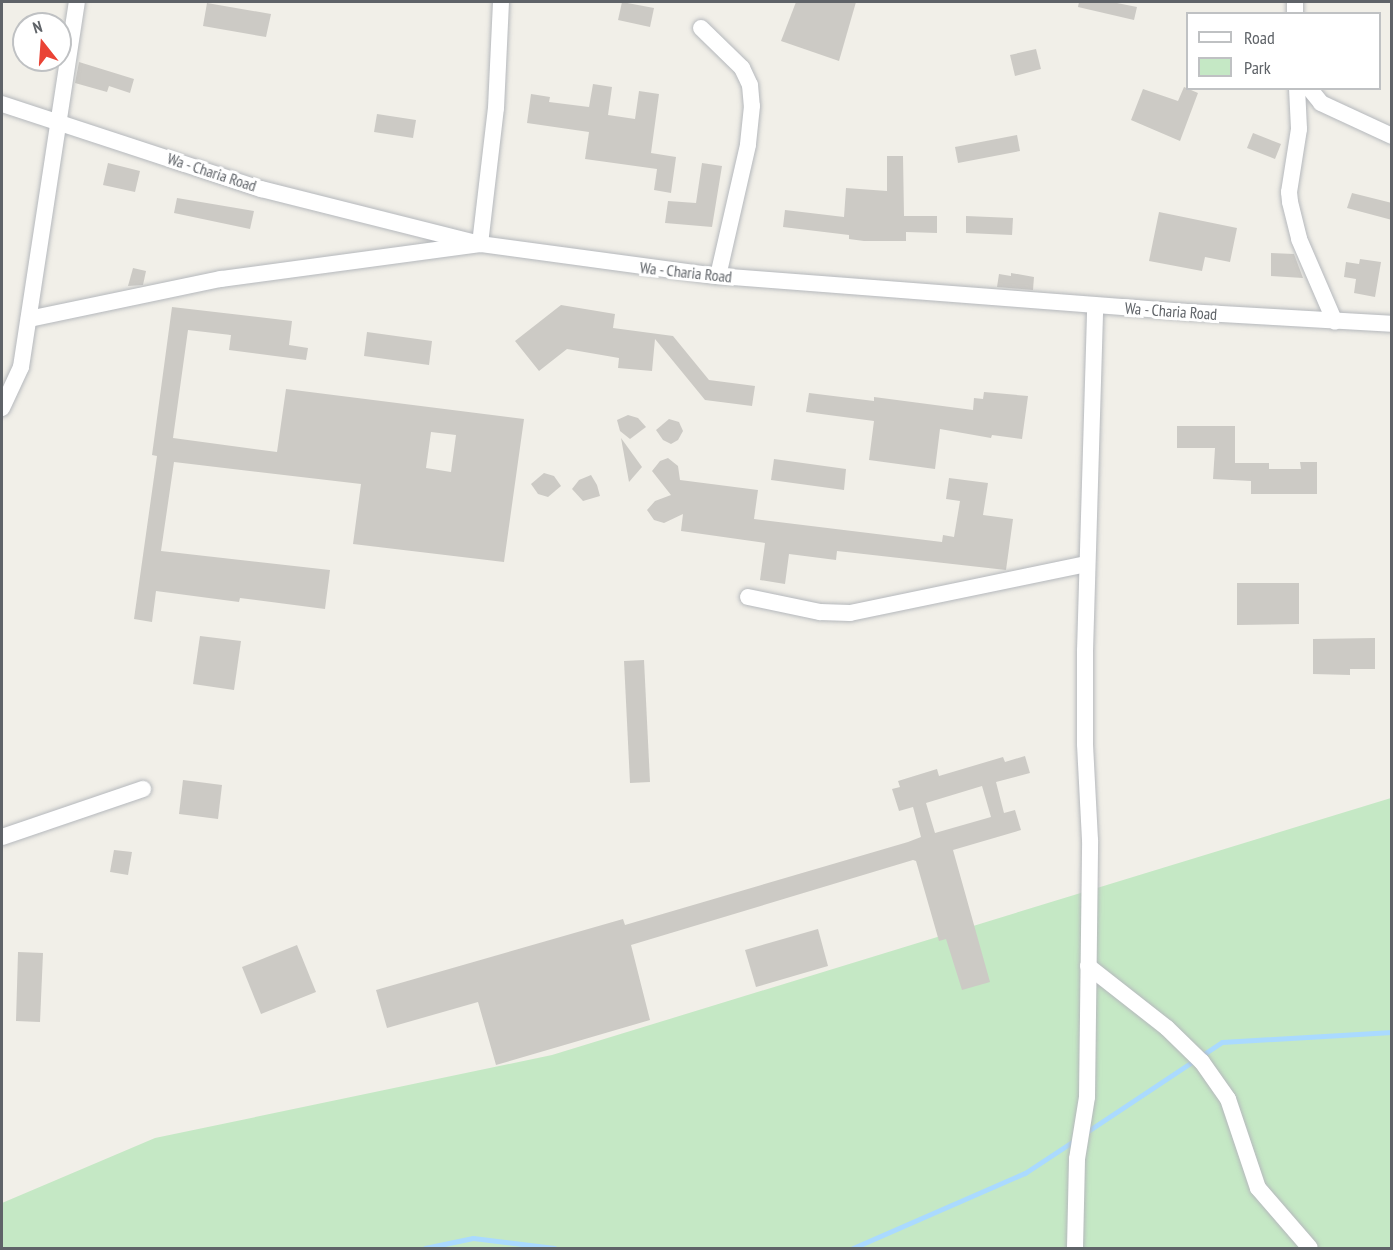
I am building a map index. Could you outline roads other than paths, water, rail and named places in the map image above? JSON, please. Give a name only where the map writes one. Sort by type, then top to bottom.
[{"type":"street","points":[[2,408],[21,367],[77,2]]},
{"type":"street","points":[[29,319],[221,279],[480,244],[496,108],[501,2]]},
{"type":"street","points":[[701,28],[742,68],[750,85],[753,106],[748,145],[718,276]]},
{"type":"street","points":[[1297,90],[1299,129],[1289,192],[1290,202],[1299,239],[1335,322]]},
{"type":"street","points":[[1311,90],[1321,103],[1392,136]]},
{"type":"street","name":"Wa - Charia Road","points":[[2,104],[261,189],[480,244],[718,276],[1095,305],[1392,324]]},
{"type":"street","points":[[1075,1248],[1077,1159],[1087,1097],[1090,840],[1085,744],[1087,564],[1095,305]]},
{"type":"street","points":[[2,374],[21,367]]},
{"type":"street","points":[[748,597],[820,612],[850,613],[1087,564]]},
{"type":"street","points":[[2,837],[143,789]]},
{"type":"street","points":[[1088,966],[1167,1028],[1202,1062],[1228,1099],[1258,1188],[1310,1248]]},
{"type":"waterway","points":[[1085,1133],[1222,1042],[1392,1032]]},
{"type":"waterway","points":[[853,1248],[1025,1173],[1075,1140]]},
{"type":"waterway","points":[[425,1248],[473,1238],[554,1248]]}]
